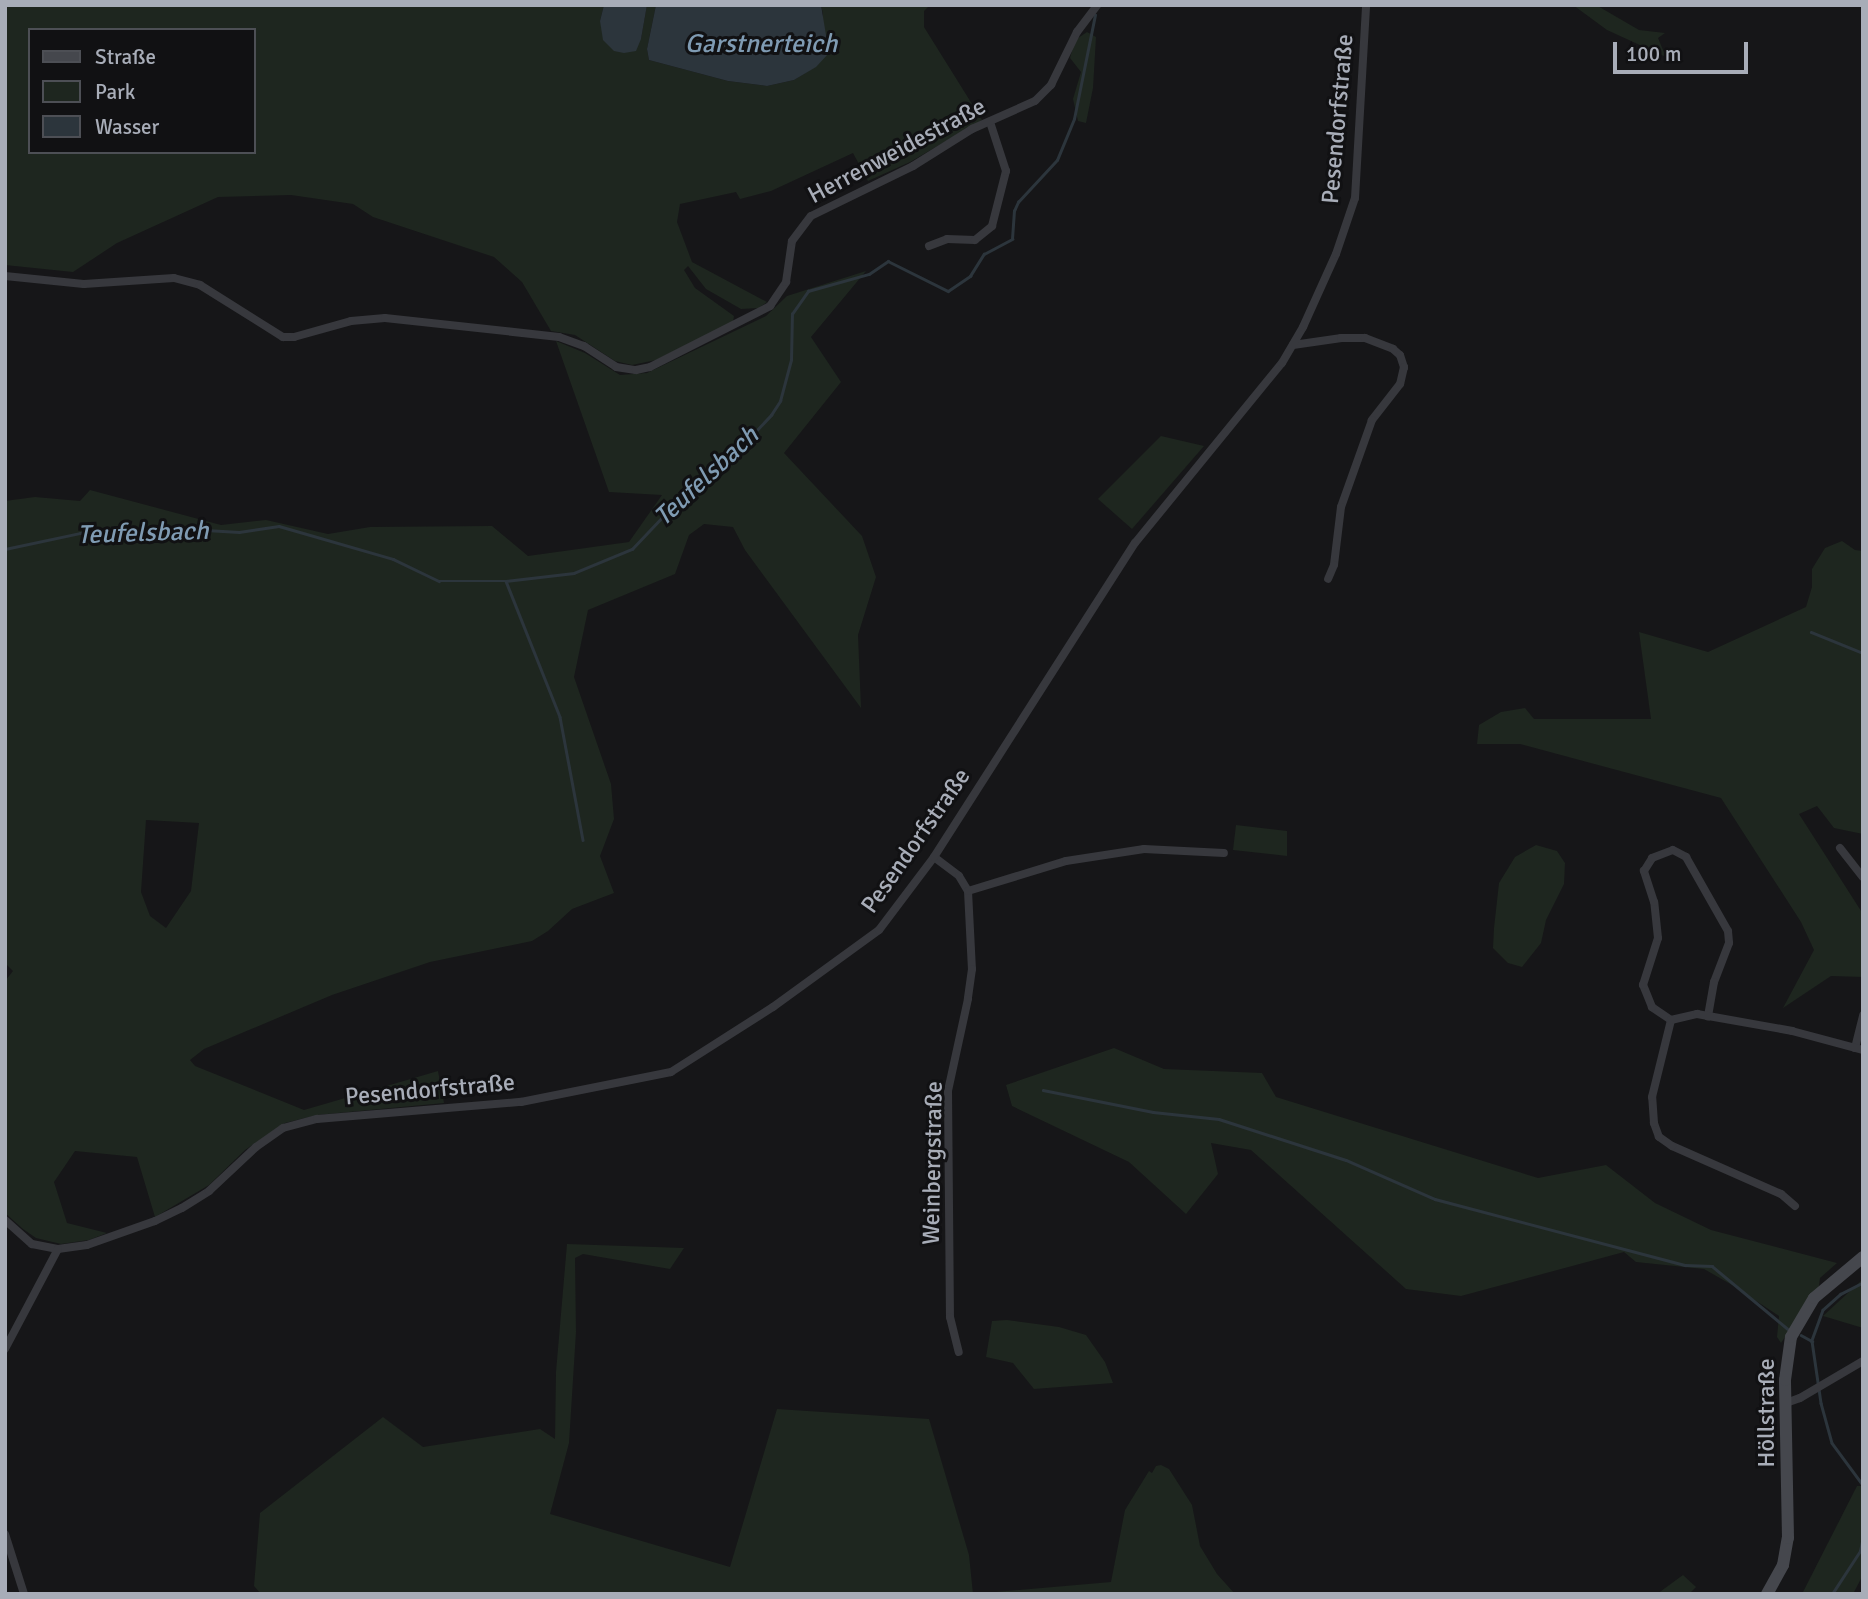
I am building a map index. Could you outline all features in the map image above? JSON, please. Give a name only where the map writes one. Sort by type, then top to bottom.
[{"type":"street","name":"Herrenweidestraße","points":[[5,276],[84,284],[174,278],[200,285],[283,337],[307,335],[368,318],[396,318],[559,337],[584,346],[617,367],[636,370],[665,362],[770,306],[786,282],[792,241],[811,216],[913,166],[964,133],[1022,108],[1044,93],[1057,75],[1077,32],[1097,5]]},
{"type":"street","name":"Pesendorfstraße","points":[[58,1249],[110,1237],[182,1208],[209,1191],[256,1147],[284,1128],[317,1119],[521,1102],[671,1072],[773,1007],[879,930],[934,857],[1135,543],[1293,345],[1336,254],[1354,198],[1366,5]]},
{"type":"street","points":[[929,246],[947,239],[975,240],[992,226],[1006,171],[990,122]]},
{"type":"street","points":[[1293,345],[1341,338],[1365,338],[1393,349],[1400,355],[1404,368],[1400,384],[1372,420],[1341,507],[1334,565],[1328,579]]},
{"type":"street","points":[[1324,567],[1334,565]]},
{"type":"street","points":[[1840,848],[1863,877]]},
{"type":"street","points":[[934,857],[959,876],[968,891],[1066,861],[1144,849],[1224,853]]},
{"type":"street","points":[[1671,1020],[1652,1007],[1643,989],[1658,938],[1654,902],[1644,871],[1652,858],[1673,850],[1686,858],[1728,931],[1727,948],[1714,982],[1707,1016]]},
{"type":"street","name":"Weinbergstraße","points":[[959,1352],[950,1317],[948,1091],[972,969],[968,891]]},
{"type":"street","points":[[1671,1020],[1690,1014],[1707,1016],[1792,1031],[1859,1049],[1863,1015]]},
{"type":"street","points":[[1671,1020],[1652,1097],[1654,1124],[1659,1137],[1672,1146],[1781,1194],[1795,1206]]},
{"type":"street","points":[[5,1220],[32,1244],[58,1249],[5,1349]]},
{"type":"street","name":"Höllstraße","points":[[1767,1594],[1783,1565],[1788,1538],[1786,1363],[1797,1324],[1823,1288],[1863,1256]]},
{"type":"street","points":[[1786,1403],[1808,1394],[1863,1361]]},
{"type":"street","points":[[5,1534],[24,1594]]},
{"type":"green space","points":[[5,5],[604,5],[600,21],[641,39],[647,5],[656,5],[647,49],[649,60],[728,81],[767,86],[794,80],[815,67],[823,14],[821,5],[930,5],[924,11],[924,27],[982,120],[910,162],[868,181],[853,153],[771,191],[740,199],[736,192],[680,204],[677,222],[692,262],[767,302],[759,308],[741,309],[706,289],[688,266],[684,270],[695,288],[734,316],[733,322],[656,360],[632,365],[615,361],[575,335],[551,331],[522,282],[494,257],[373,217],[353,204],[291,195],[218,197],[117,243],[73,272],[5,265]]},
{"type":"green space","points":[[1573,5],[1596,5],[1639,30],[1665,33],[1658,38],[1666,57],[1607,30]]},
{"type":"green space","points":[[1087,32],[1096,37],[1093,88],[1086,123],[1078,121],[1073,99],[1081,72],[1070,58],[1075,40]]},
{"type":"green space","points":[[866,271],[811,337],[841,382],[784,453],[862,536],[876,577],[858,635],[861,708],[745,550],[733,527],[704,524],[689,535],[675,574],[588,610],[574,677],[611,784],[614,819],[600,856],[614,893],[572,909],[548,931],[532,941],[430,962],[332,995],[204,1049],[190,1060],[195,1066],[304,1110],[438,1071],[444,1103],[317,1115],[285,1123],[245,1150],[209,1185],[155,1217],[137,1157],[75,1151],[54,1182],[67,1223],[107,1233],[89,1240],[61,1244],[36,1238],[23,1229],[5,1213],[5,981],[13,971],[5,963],[5,501],[35,497],[80,501],[90,490],[221,525],[266,520],[328,534],[370,527],[492,526],[528,556],[629,542],[662,495],[609,492],[556,341],[585,353],[620,375],[647,373],[766,316],[787,296]],"holes":[[[146,820],[199,823],[191,891],[166,928],[150,916],[141,892]]]},
{"type":"green space","points":[[1161,436],[1204,446],[1132,529],[1098,499]]},
{"type":"green space","points":[[1842,541],[1855,550],[1863,551],[1863,834],[1834,828],[1817,806],[1799,814],[1863,914],[1863,977],[1831,976],[1783,1008],[1814,950],[1801,922],[1721,798],[1520,744],[1477,744],[1479,725],[1501,712],[1525,708],[1534,719],[1651,719],[1639,632],[1708,652],[1806,607],[1812,587],[1812,569],[1825,548]]},
{"type":"green space","points":[[1236,825],[1287,831],[1287,856],[1233,850]]},
{"type":"green space","points":[[1536,845],[1557,851],[1565,863],[1564,884],[1546,920],[1541,943],[1522,967],[1508,963],[1493,948],[1499,883],[1515,857]]},
{"type":"green space","points":[[1114,1048],[1164,1069],[1262,1073],[1276,1097],[1538,1178],[1606,1165],[1655,1203],[1711,1230],[1837,1263],[1820,1278],[1819,1286],[1781,1343],[1777,1337],[1779,1316],[1732,1285],[1704,1269],[1636,1262],[1624,1252],[1461,1296],[1406,1289],[1251,1150],[1211,1143],[1218,1174],[1186,1214],[1129,1162],[1012,1106],[1006,1085]]},
{"type":"green space","points":[[567,1244],[684,1248],[670,1269],[583,1254],[575,1258],[576,1332],[569,1443],[550,1514],[730,1567],[777,1409],[929,1419],[969,1555],[973,1594],[261,1594],[254,1586],[260,1513],[383,1417],[423,1447],[540,1429],[555,1439],[556,1372]]},
{"type":"green space","points":[[1863,1279],[1863,1328],[1823,1316]]},
{"type":"green space","points":[[1007,1320],[1059,1327],[1086,1335],[1105,1362],[1113,1383],[1034,1389],[1013,1363],[986,1357],[992,1321]]},
{"type":"green space","points":[[1161,1465],[1169,1469],[1192,1505],[1200,1546],[1217,1574],[1235,1594],[973,1594],[1111,1582],[1125,1510],[1149,1471],[1152,1473],[1156,1466]]},
{"type":"green space","points":[[1857,1486],[1863,1486],[1863,1575],[1853,1594],[1802,1594]]},
{"type":"green space","points":[[1683,1575],[1696,1587],[1689,1594],[1657,1594]]},
{"type":"water","points":[[604,5],[647,5],[636,51],[614,51],[603,40],[600,21]]},
{"type":"water","name":"Garstnerteich","points":[[656,5],[821,5],[829,53],[816,67],[794,80],[767,86],[728,81],[649,60],[647,49]]},
{"type":"waterway","name":"Teufelsbach","points":[[5,549],[80,533],[189,529],[239,532],[279,526],[393,559],[439,581],[506,581],[574,573],[632,549],[708,469],[739,449],[771,415],[780,401],[791,360],[792,314],[808,291],[869,274],[888,261],[948,291],[970,276],[984,254],[1012,239],[1014,211],[1018,202],[1057,160],[1074,119],[1095,15]]},
{"type":"waterway","points":[[506,581],[560,717],[583,840]]},
{"type":"waterway","points":[[1811,632],[1863,653]]},
{"type":"waterway","points":[[1043,1090],[1153,1112],[1219,1119],[1346,1160],[1435,1199],[1685,1265],[1712,1266],[1788,1329]]},
{"type":"waterway","points":[[1863,1283],[1841,1294],[1823,1310],[1812,1341],[1821,1403],[1832,1443],[1863,1485]]},
{"type":"waterway","points":[[1801,1335],[1812,1341]]},
{"type":"waterway","points":[[1832,1594],[1860,1551],[1863,1537]]}]
